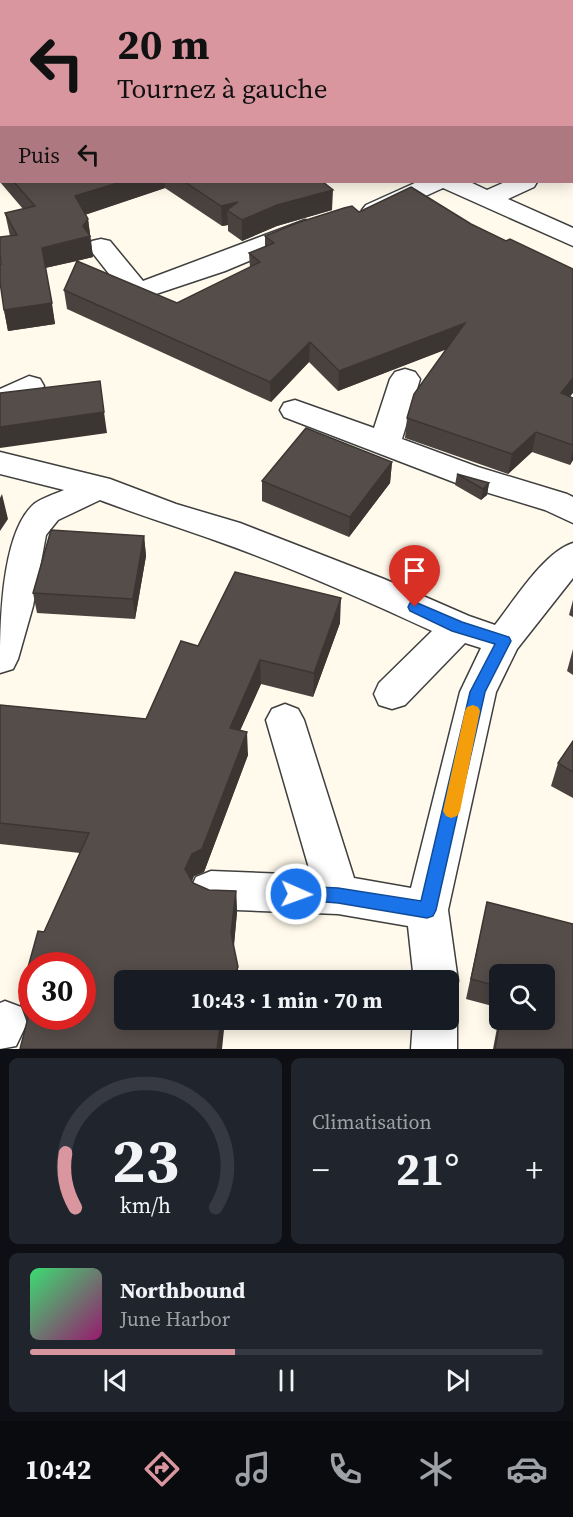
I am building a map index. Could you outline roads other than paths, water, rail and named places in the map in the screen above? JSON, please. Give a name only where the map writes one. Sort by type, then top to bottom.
[{"type":"street","points":[[101,247],[138,292],[215,265],[287,234],[339,219],[369,214],[434,183]]},
{"type":"street","points":[[452,183],[573,238]]},
{"type":"street","points":[[487,199],[523,183]]},
{"type":"street","points":[[385,444],[405,379]]},
{"type":"street","points":[[0,402],[29,386]]},
{"type":"street","points":[[295,410],[467,475],[556,502],[573,511]]},
{"type":"street","points":[[0,463],[99,488],[228,532],[372,588],[458,627],[504,641]]},
{"type":"street","points":[[0,659],[8,605],[30,532],[46,512],[99,488]]},
{"type":"street","points":[[435,970],[427,910],[478,692],[504,641],[543,589],[573,556]]},
{"type":"street","points":[[392,694],[458,627]]},
{"type":"street","points":[[285,720],[338,896]]},
{"type":"street","points":[[211,890],[338,896],[427,910]]},
{"type":"street","points":[[434,1049],[435,1030]]}]
